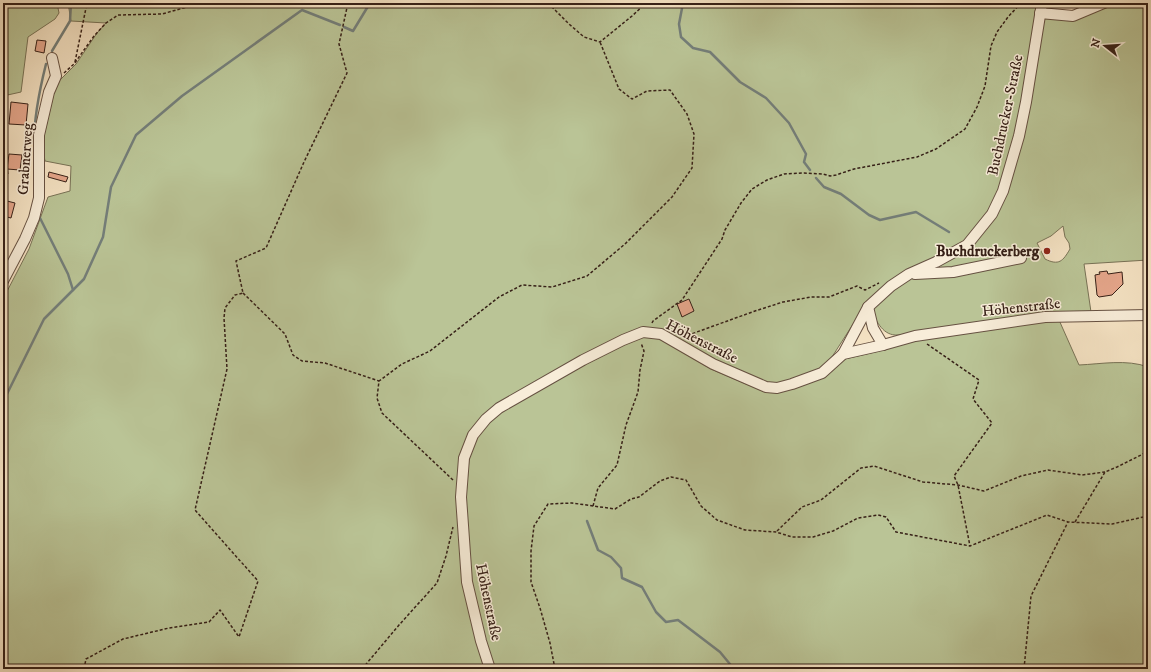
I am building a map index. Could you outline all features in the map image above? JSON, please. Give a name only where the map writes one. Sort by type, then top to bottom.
[{"type":"street","points":[[1041,8],[1073,16],[1104,3]]},
{"type":"street","name":"Buchdrucker-Straße","points":[[843,354],[868,307],[891,286],[909,274],[936,262],[967,245],[985,223],[999,202],[1022,122],[1041,8]]},
{"type":"street","name":"Grabnerweg","points":[[3,282],[25,240],[34,218],[39,198],[39,135],[49,92],[56,76],[52,58]]},
{"type":"street","points":[[909,274],[953,272],[1021,258]]},
{"type":"street","points":[[868,307],[873,328],[883,345]]},
{"type":"street","name":"Höhenstraße","points":[[490,669],[481,641],[467,582],[461,497],[464,458],[473,435],[486,419],[499,408],[583,360],[623,340],[643,333],[661,334],[713,364],[766,387],[777,388],[822,373],[843,354],[915,336],[1045,318],[1148,315]]},
{"type":"path","points":[[74,64],[87,3]]},
{"type":"path","points":[[64,74],[74,64],[106,22],[118,15],[162,14],[187,7],[193,3]]},
{"type":"path","points":[[348,3],[339,44],[347,73],[304,162],[266,248],[236,262],[243,293],[286,334],[293,355],[302,361],[325,363],[379,381]]},
{"type":"path","points":[[548,3],[584,37],[600,42]]},
{"type":"path","points":[[600,42],[646,3]]},
{"type":"path","points":[[593,506],[598,488],[617,465],[626,425],[638,392],[640,370],[644,351],[643,333],[653,321],[682,300],[722,239],[741,203],[752,189],[767,180],[784,174],[804,173],[830,176],[854,169],[917,157],[936,149],[965,128],[977,107],[985,86],[991,46],[997,32],[1021,3]]},
{"type":"path","points":[[379,381],[402,364],[430,351],[499,297],[522,285],[552,287],[587,276],[625,244],[672,197],[692,168],[694,134],[687,114],[679,102],[670,90],[647,91],[632,99],[619,90],[600,42]]},
{"type":"path","points":[[672,340],[783,302],[811,297],[829,297],[857,286],[865,290],[880,283],[885,291]]},
{"type":"path","points":[[84,669],[86,659],[123,639],[169,628],[209,622],[220,610],[239,637],[258,581],[195,510],[227,369],[224,318],[225,308],[235,295],[243,293]]},
{"type":"path","points":[[915,336],[979,380],[973,400],[992,423],[954,476],[958,485],[970,546]]},
{"type":"path","points":[[379,381],[378,398],[382,414],[462,489]]},
{"type":"path","points":[[776,532],[802,507],[821,500],[861,468],[874,466],[923,482],[958,485],[984,491],[1021,476],[1048,470],[1082,475],[1105,472],[1143,454],[1148,449]]},
{"type":"path","points":[[1075,522],[1105,472]]},
{"type":"path","points":[[555,669],[544,622],[531,582],[531,551],[534,526],[548,504],[572,503],[615,509],[631,499],[639,497],[660,481],[671,477],[686,480],[701,506],[717,520],[745,530],[776,532],[792,537],[813,537],[833,531],[858,518],[878,515],[886,517],[896,532],[970,546],[1047,515],[1068,522],[1112,524],[1148,516]]},
{"type":"path","points":[[1024,669],[1031,596],[1068,522]]},
{"type":"path","points":[[362,669],[437,583],[454,527]]},
{"type":"green space","points":[[3,3],[57,3],[59,13],[55,19],[28,37],[21,92],[3,96]]},
{"type":"green space","points":[[68,3],[995,3],[1012,5],[1014,3],[1038,3],[1023,102],[1005,173],[989,212],[964,242],[866,304],[830,360],[820,369],[777,384],[767,383],[643,328],[497,405],[460,457],[463,583],[484,669],[3,669],[3,299],[29,249],[48,197],[70,191],[71,166],[45,161],[42,144],[56,84],[76,64],[97,33],[106,23],[71,21]]},
{"type":"green space","points":[[1107,5],[1148,5],[1148,260],[1084,264],[1091,312],[898,335],[893,335],[884,331],[871,310],[894,289],[911,278],[938,266],[995,216],[1044,16],[1069,19]],"holes":[[[1063,226],[1065,237],[1069,243],[1070,249],[1065,257],[1057,262],[1045,259],[1037,243],[1051,236]]]},
{"type":"green space","points":[[1059,320],[1079,365],[1131,363],[1148,367],[1148,669],[494,669],[491,663],[471,582],[466,497],[469,459],[477,437],[490,422],[502,412],[586,364],[625,344],[644,337],[660,339],[711,369],[765,392],[793,389],[825,377],[845,359],[879,351],[916,339]]},
{"type":"building","points":[[37,40],[46,41],[44,53],[35,51]]},
{"type":"building","points":[[11,102],[28,104],[26,125],[9,124]]},
{"type":"building","points":[[9,154],[22,155],[20,170],[7,169]]},
{"type":"building","points":[[3,165],[7,165],[8,174],[3,173]]},
{"type":"building","points":[[49,172],[68,177],[66,182],[48,177]]},
{"type":"building","points":[[3,200],[15,203],[11,218],[3,216]]},
{"type":"building","points":[[1107,271],[1108,274],[1122,272],[1123,284],[1112,295],[1099,297],[1097,295],[1095,275],[1100,274],[1099,272]]},
{"type":"building","points":[[689,299],[694,311],[682,317],[677,304]]},
{"type":"waterway","points":[[52,51],[70,21],[71,3]]},
{"type":"waterway","points":[[344,27],[353,31],[370,3]]},
{"type":"waterway","points":[[683,3],[679,24],[681,37],[693,48],[710,52],[740,82],[766,98],[789,123],[806,154],[804,162],[810,170]]},
{"type":"waterway","points":[[73,290],[84,279],[103,237],[111,187],[136,135],[182,96],[302,10],[340,25]]},
{"type":"waterway","points":[[34,143],[38,103],[46,64]]},
{"type":"waterway","points":[[816,178],[824,187],[841,194],[869,215],[880,220],[916,212],[949,232]]},
{"type":"waterway","points":[[3,402],[44,319],[73,290],[68,274],[39,216]]},
{"type":"waterway","points":[[587,521],[598,550],[611,557],[621,568],[622,578],[642,587],[656,612],[666,622],[678,620],[720,652],[734,669]]},
{"type":"place","name":"Buchdruckerberg","points":[[1047,251]]}]
